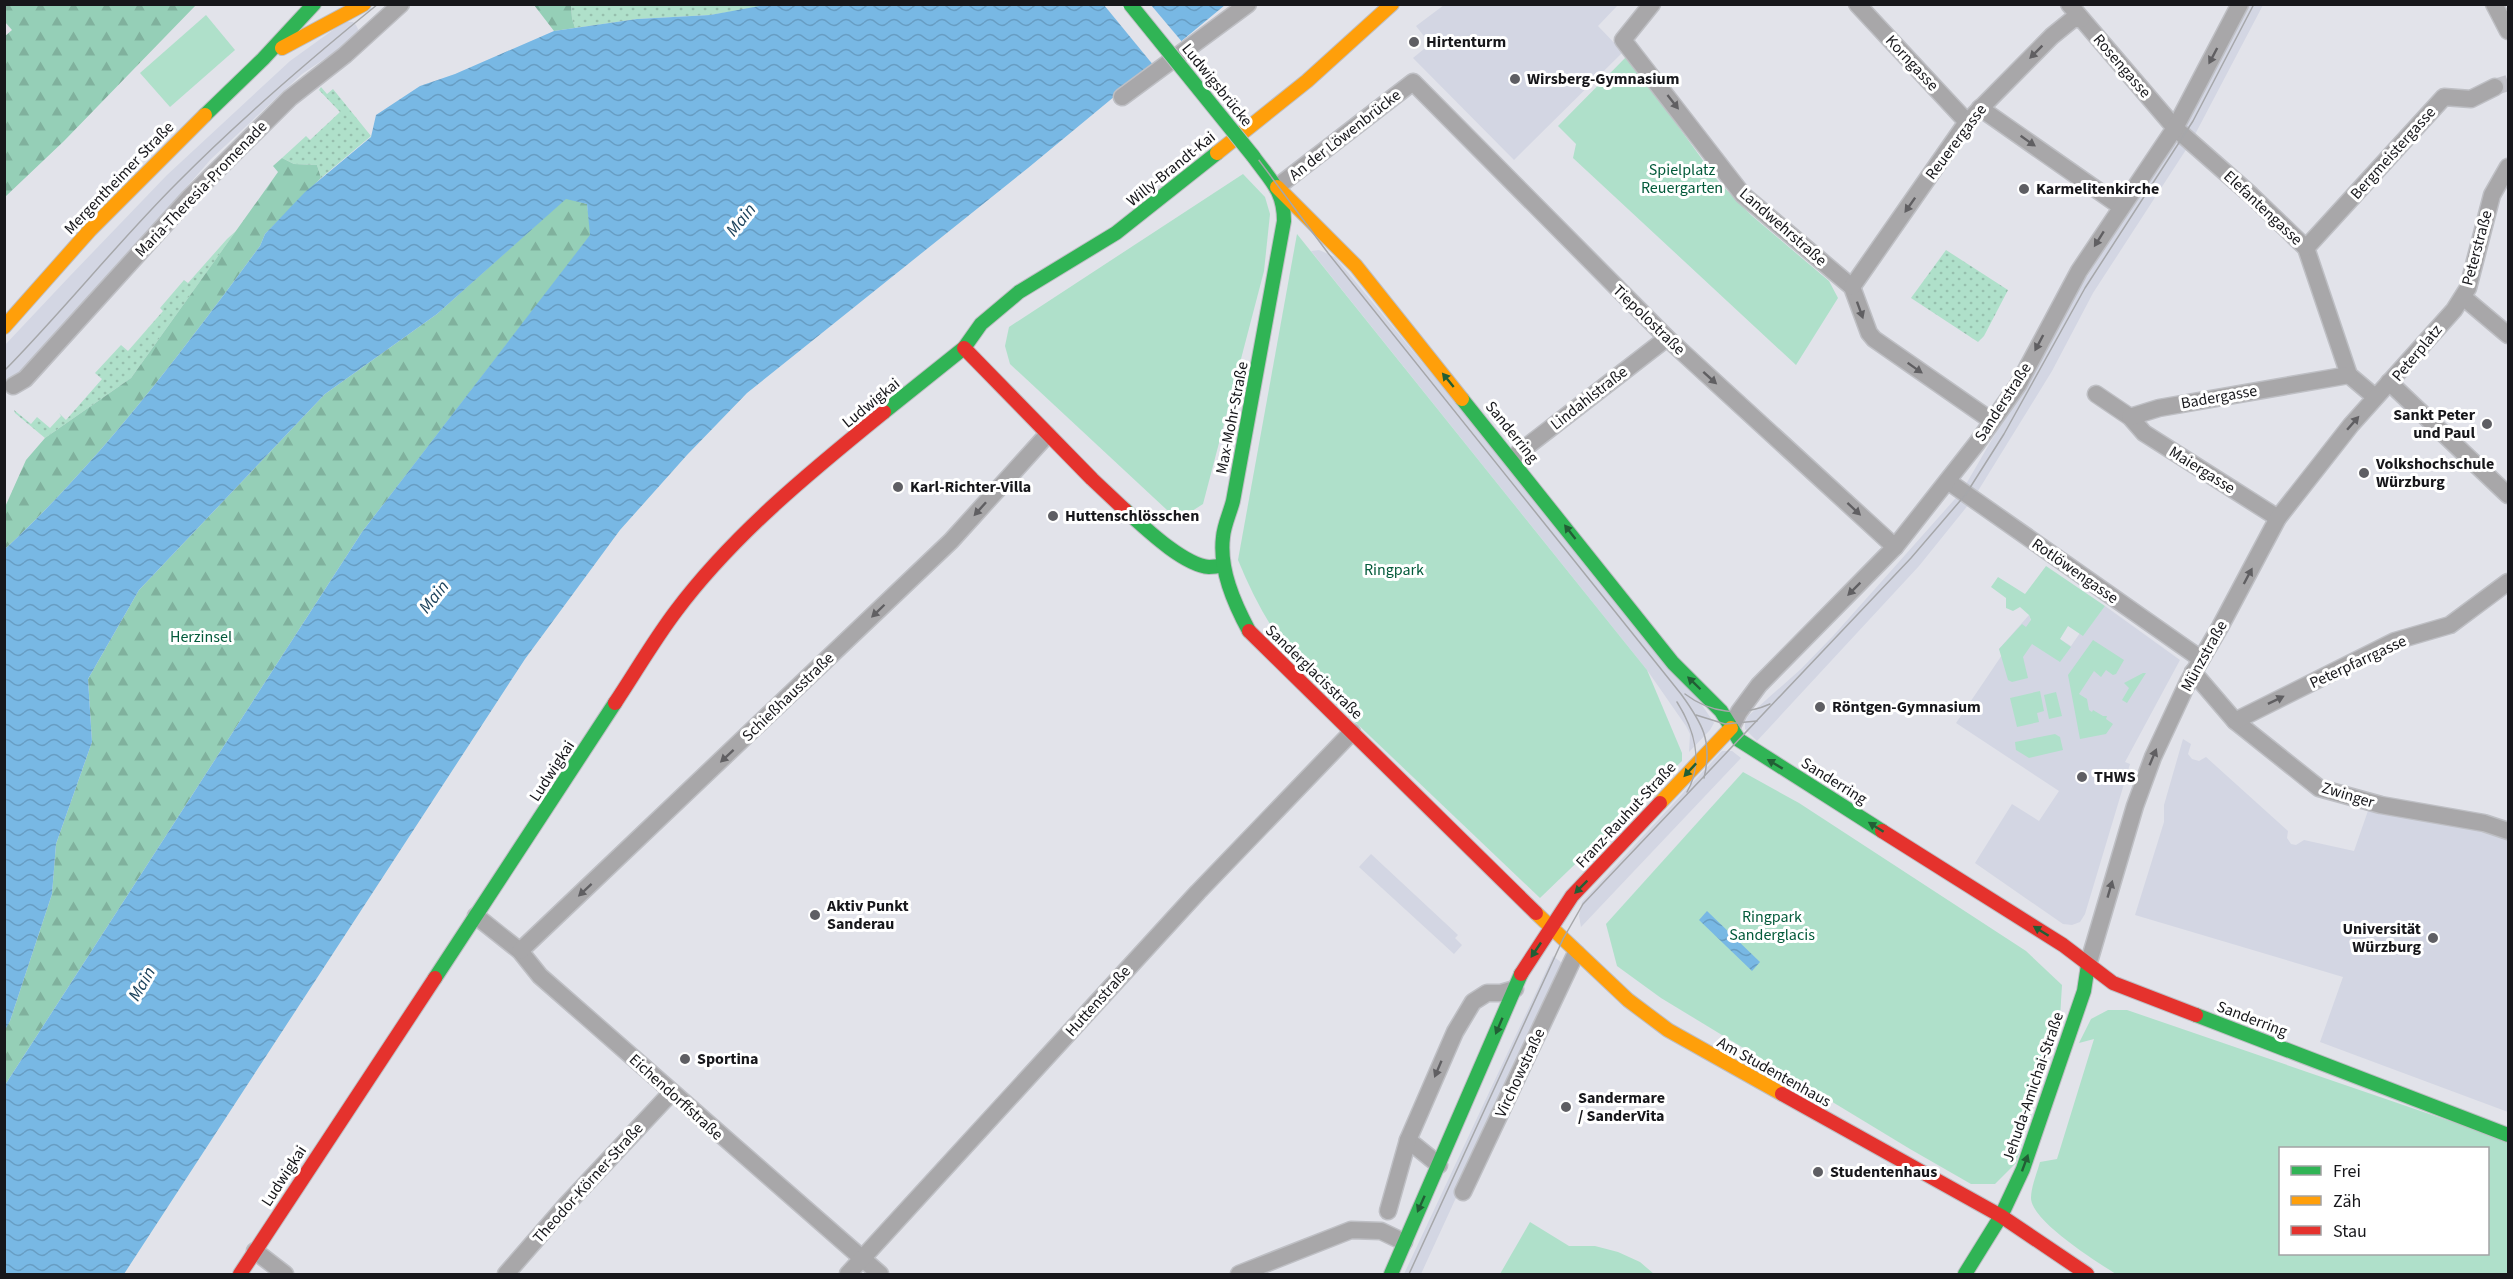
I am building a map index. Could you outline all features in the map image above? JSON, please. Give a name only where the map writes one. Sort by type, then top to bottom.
[{"type":"main road","name":"Mergentheimer Straße","points":[[4,327],[90,230],[314,4]]},
{"type":"main road","points":[[262,59],[333,4]]},
{"type":"main road","name":"Mergentheimer Straße","points":[[262,59],[364,4]]},
{"type":"main road","name":"Ludwigsbrücke","points":[[1130,4],[1277,188]]},
{"type":"main road","name":"Willy-Brandt-Kai","points":[[964,348],[981,324],[1019,292],[1116,233],[1306,81],[1392,4]]},
{"type":"main road","name":"Max-Mohr-Straße","points":[[1223,565],[1223,537],[1233,501],[1284,221],[1284,203],[1277,188]]},
{"type":"main road","name":"Sanderring","points":[[1277,188],[1356,266],[1512,458],[1673,663],[1721,711],[1744,745],[2063,945],[2116,985],[2508,1135]]},
{"type":"main road","points":[[1284,221],[1318,227]]},
{"type":"main road","points":[[964,348],[1092,480],[1161,542],[1184,557],[1207,567],[1223,565]]},
{"type":"main road","name":"Ludwigkai","points":[[240,1275],[676,611],[728,551],[783,498],[881,414],[964,348]]},
{"type":"main road","name":"Sanderglacisstraße","points":[[1223,565],[1236,604],[1248,630],[1551,929]]},
{"type":"main road","name":"Franz-Rauhut-Straße","points":[[1551,929],[1572,896],[1731,728]]},
{"type":"main road","points":[[1391,1275],[1522,972],[1551,929]]},
{"type":"main road","name":"Am Studentenhaus","points":[[1551,929],[1628,1000],[1668,1030],[2001,1216],[2087,1275]]},
{"type":"main road","name":"Jehuda-Amichai-Straße","points":[[1965,1275],[2001,1216],[2023,1169],[2084,991],[2088,965]]},
{"type":"street","name":"Maria-Theresia-Promenade","points":[[14,386],[25,379],[189,198],[282,106],[345,55],[401,4]]},
{"type":"street","points":[[1122,98],[1248,4]]},
{"type":"street","name":"Landwehrstraße","points":[[1652,4],[1623,40],[1743,195],[1852,287],[1869,333],[1874,339],[1992,421]]},
{"type":"street","name":"Korngasse","points":[[1857,4],[1967,122]]},
{"type":"street","name":"Rosengasse","points":[[2069,4],[2175,128]]},
{"type":"street","name":"Sanderstraße","points":[[1731,728],[1739,712],[1759,685],[1895,548],[1949,482],[2018,385],[2079,271],[2120,206],[2175,128],[2240,4]]},
{"type":"street","points":[[2494,4],[2508,31]]},
{"type":"street","name":"Reuerergasse","points":[[1852,287],[1967,122],[2052,36],[2073,19],[2081,19]]},
{"type":"street","name":"An der Löwenbrücke","points":[[1277,188],[1413,82]]},
{"type":"street","name":"Tiepolostraße","points":[[1413,82],[1667,338],[1895,548]]},
{"type":"street","name":"Bergmeistergasse","points":[[2306,248],[2444,97],[2471,99],[2495,87]]},
{"type":"street","points":[[1980,108],[2120,206]]},
{"type":"street","name":"Elefantengasse","points":[[2175,128],[2251,195],[2306,248],[2349,375]]},
{"type":"street","name":"Peterstraße","points":[[2463,297],[2468,288],[2492,195],[2508,167]]},
{"type":"street","points":[[2463,297],[2508,335]]},
{"type":"street","name":"Peterplatz","points":[[2463,297],[2389,382],[2508,495]]},
{"type":"street","name":"Lindahlstraße","points":[[1512,458],[1667,338]]},
{"type":"street","points":[[2349,375],[2375,397]]},
{"type":"street","name":"Badergasse","points":[[2130,417],[2159,408],[2349,375]]},
{"type":"street","name":"Münzstraße","points":[[2088,965],[2134,806],[2153,757],[2197,666],[2278,519],[2389,382]]},
{"type":"street","points":[[2096,394],[2130,417]]},
{"type":"street","name":"Maiergasse","points":[[2130,417],[2144,433],[2278,519]]},
{"type":"street","name":"Schießhausstraße","points":[[520,951],[951,541],[1047,435]]},
{"type":"street","name":"Rotlöwengasse","points":[[1949,482],[2197,666]]},
{"type":"street","name":"Peterpfarrgasse","points":[[2235,721],[2396,641],[2450,626],[2508,582]]},
{"type":"street","name":"Zwinger","points":[[2197,666],[2235,721],[2319,788],[2381,805],[2484,824],[2508,831]]},
{"type":"street","name":"Huttenstraße","points":[[848,1275],[1198,892],[1352,732]]},
{"type":"street","name":"Eichendorffstraße","points":[[476,916],[520,951],[540,976],[880,1275]]},
{"type":"street","name":"Virchowstraße","points":[[1463,1192],[1576,953]]},
{"type":"street","points":[[1388,1211],[1408,1140],[1455,1032],[1473,1002],[1487,993],[1501,993],[1515,989]]},
{"type":"street","name":"Theodor-Körner-Straße","points":[[506,1275],[567,1204],[671,1093]]},
{"type":"street","points":[[1408,1140],[1439,1165]]},
{"type":"street","points":[[1239,1275],[1351,1230],[1382,1231],[1404,1242]]},
{"type":"street","points":[[255,1251],[285,1275]]},
{"type":"shaded area","name":"Wirsberg-Gymnasium","points":[[1444,5],[1618,5],[1598,26],[1623,52],[1514,160],[1413,58],[1430,44],[1416,26]]},
{"type":"shaded area","points":[[2248,5],[2263,5],[2191,142],[2093,293],[2052,371],[1973,499],[1919,566],[1757,741],[1745,729],[1748,716],[1801,669],[1833,636],[1962,491],[2081,286],[2178,132]]},
{"type":"shaded area","points":[[344,22],[353,22],[356,25],[359,31],[357,37],[302,74],[211,159],[90,298],[24,369],[5,381],[4,346],[69,277],[167,175],[290,61]]},
{"type":"shaded area","points":[[1319,250],[1335,257],[1688,684],[1714,723],[1689,752],[1690,734],[1686,726],[1647,670],[1311,251]]},
{"type":"shaded area","name":"THWS","points":[[2105,606],[2180,660],[2125,762],[2130,764],[2085,914],[2080,922],[2072,925],[2063,924],[1975,863],[2012,804],[2039,821],[2059,791],[1956,723],[2002,655],[1999,649],[2029,615],[2031,621],[2071,646],[2080,633],[2083,635]]},
{"type":"shaded area","points":[[2183,739],[2191,744],[2188,754],[2192,759],[2199,761],[2206,757],[2288,831],[2287,838],[2291,844],[2296,845],[2304,840],[2354,851],[2370,805],[2508,838],[2508,1112],[2320,1042],[2343,977],[2135,915],[2164,822],[2164,805]]},
{"type":"shaded area","points":[[1722,751],[1732,751],[1741,758],[1581,927],[1579,916],[1582,902]]},
{"type":"shaded area","points":[[1371,854],[1458,935],[1455,938],[1462,945],[1454,954],[1359,867]]},
{"type":"shaded area","points":[[1553,956],[1562,963],[1421,1274],[1404,1274]]},
{"type":"green space","points":[[5,4],[196,5],[64,141],[5,197],[4,37],[12,30],[5,22]]},
{"type":"green space","points":[[571,4],[771,5],[710,15],[637,19],[575,28]]},
{"type":"green space","points":[[534,5],[571,5],[575,28],[554,31]]},
{"type":"green space","points":[[206,15],[235,50],[170,107],[140,73]]},
{"type":"green space","name":"Spielplatz Reuergarten","points":[[1627,56],[1718,181],[1751,215],[1829,281],[1838,298],[1796,365],[1573,158],[1576,144],[1558,126]]},
{"type":"green space","points":[[321,87],[327,94],[333,89],[371,136],[321,178],[317,165],[294,164],[282,158],[306,136],[310,140],[340,112],[319,90]]},
{"type":"green space","points":[[282,158],[294,164],[317,165],[321,178],[265,234],[260,246],[200,326],[107,442],[41,515],[5,549],[5,507],[26,460],[45,438],[131,378],[278,172],[273,166]]},
{"type":"green space","points":[[1243,174],[1265,197],[1270,214],[1264,271],[1203,504],[1189,513],[1167,510],[1010,364],[1005,346],[1009,327]]},
{"type":"green space","name":"Herzinsel","points":[[566,198],[587,204],[591,235],[362,532],[5,1085],[4,1030],[10,1021],[52,894],[56,844],[92,742],[88,679],[139,590],[325,394],[437,314]]},
{"type":"green space","points":[[236,231],[131,378],[45,438],[15,413],[14,410],[31,424],[37,417],[50,428],[61,416],[59,413],[66,420],[102,379],[95,373],[121,345],[128,351],[163,311],[160,308],[184,280],[188,283]]},
{"type":"green space","name":"Ringpark","points":[[1297,234],[1647,670],[1682,753],[1682,761],[1540,898],[1309,678],[1287,651],[1269,622],[1238,560]]},
{"type":"green space","points":[[1946,250],[2008,290],[1984,336],[1978,342],[1911,298]]},
{"type":"green space","points":[[2046,566],[2105,606],[2083,636],[2068,626],[2060,639],[2071,647],[2060,662],[2032,644],[2023,657],[2028,678],[2012,682],[2008,680],[1999,649],[2022,624],[2026,627],[2031,620],[2020,607],[2013,611],[2006,608],[2006,598],[1991,587],[1998,577],[2025,594]]},
{"type":"green space","points":[[2093,640],[2124,660],[2116,674],[2113,675],[2106,670],[2101,677],[2094,671],[2079,694],[2087,699],[2089,710],[2107,716],[2106,719],[2113,724],[2106,734],[2080,739],[2068,675]]},
{"type":"green space","points":[[2146,673],[2127,703],[2122,700],[2129,688],[2124,683]]},
{"type":"green space","points":[[2040,691],[2044,711],[2037,713],[2039,722],[2017,727],[2010,698]]},
{"type":"green space","points":[[2056,692],[2062,716],[2049,719],[2044,695]]},
{"type":"green space","points":[[2055,734],[2060,737],[2063,750],[2029,758],[2016,750],[2015,742]]},
{"type":"green space","name":"Ringpark Sanderglacis","points":[[1743,772],[1799,803],[2026,951],[2062,985],[2060,1018],[2016,1163],[1995,1184],[1971,1184],[1910,1149],[1661,998],[1617,966],[1606,924]]},
{"type":"green space","points":[[2108,1010],[2127,1010],[2508,1141],[2508,1274],[2116,1274],[2053,1229],[2034,1207],[2031,1198],[2040,1162],[2057,1159],[2094,1039],[2079,1043],[2091,1019]]},
{"type":"green space","points":[[1530,1222],[1569,1246],[1595,1246],[1618,1252],[1640,1262],[1654,1274],[1500,1274]]},
{"type":"water","name":"Main","points":[[771,4],[1225,5],[1028,168],[747,393],[687,455],[620,530],[525,659],[124,1274],[5,1274],[5,1085],[362,532],[590,235],[587,204],[566,199],[437,314],[325,394],[139,590],[88,679],[92,742],[56,844],[52,894],[5,1030],[5,549],[75,479],[139,404],[260,246],[265,234],[305,192],[371,137],[376,115],[420,86],[455,74],[554,31],[637,19],[710,15]]},
{"type":"water","points":[[1707,911],[1760,962],[1752,971],[1699,920]]},
{"type":"pier","points":[[1104,5],[1151,5],[1183,43],[1154,66]]},
{"type":"tunnel","points":[[2495,87],[2508,83]]},
{"type":"tram line","points":[[4,371],[133,229],[201,159],[275,91],[378,4]]},
{"type":"tram line","points":[[1135,4],[1255,155],[1328,253],[1681,694],[1695,714],[1704,733],[1707,753],[1704,778]]},
{"type":"tram line","points":[[1409,1274],[1563,939],[1583,904],[1911,558],[1966,494],[2004,434],[2085,288],[2193,121],[2254,4]]},
{"type":"tram line","points":[[1685,694],[1705,705],[1726,711],[1748,711],[1770,704]]},
{"type":"tram line","points":[[1677,702],[1688,723],[1695,746],[1695,769],[1687,792]]},
{"type":"tram line","points":[[1696,715],[1725,724],[1757,721]]},
{"type":"traffic: fast","points":[[205,115],[263,59],[314,4]]},
{"type":"traffic: fast","points":[[1130,4],[1253,156]]},
{"type":"traffic: fast","points":[[884,412],[964,348],[981,324],[1019,292],[1116,233],[1217,153]]},
{"type":"traffic: fast","points":[[1249,631],[1229,586],[1223,561],[1223,537],[1233,501],[1284,221],[1279,193],[1253,156]]},
{"type":"traffic: fast","points":[[1462,399],[1673,663],[1721,711],[1739,740],[1882,831]]},
{"type":"traffic: fast","points":[[1125,510],[1164,544],[1188,560],[1209,567],[1223,565]]},
{"type":"traffic: fast","points":[[435,978],[615,703]]},
{"type":"traffic: fast","points":[[1965,1274],[2001,1216],[2023,1169],[2084,991],[2088,965]]},
{"type":"traffic: fast","points":[[1391,1274],[1521,974]]},
{"type":"traffic: fast","points":[[2196,1015],[2508,1135]]},
{"type":"traffic: slow","points":[[282,48],[364,4]]},
{"type":"traffic: slow","points":[[1217,153],[1307,81],[1392,4]]},
{"type":"traffic: slow","points":[[4,327],[90,230],[205,115]]},
{"type":"traffic: slow","points":[[1277,187],[1356,266],[1462,399]]},
{"type":"traffic: slow","points":[[1660,803],[1731,728]]},
{"type":"traffic: slow","points":[[1536,913],[1628,1000],[1668,1030],[1782,1094]]},
{"type":"traffic: jam","points":[[964,348],[1125,510]]},
{"type":"traffic: jam","points":[[615,703],[668,622],[722,556],[774,505],[884,412]]},
{"type":"traffic: jam","points":[[1249,631],[1536,913]]},
{"type":"traffic: jam","points":[[1521,974],[1572,896],[1660,803]]},
{"type":"traffic: jam","points":[[1882,831],[2063,945],[2113,983],[2196,1015]]},
{"type":"traffic: jam","points":[[240,1274],[435,978]]},
{"type":"traffic: jam","points":[[1782,1094],[2001,1216],[2087,1274]]},
{"type":"place","name":"Hirtenturm","points":[[1414,42]]},
{"type":"place","name":"Wirsberg-Gymnasium","points":[[1515,79]]},
{"type":"place","name":"Karmelitenkirche","points":[[2024,189]]},
{"type":"place","name":"Sankt Peter und Paul","points":[[2487,424]]},
{"type":"place","name":"Volkshochschule Würzburg","points":[[2364,473]]},
{"type":"place","name":"Karl-Richter-Villa","points":[[898,487]]},
{"type":"place","name":"Huttenschlösschen","points":[[1053,516]]},
{"type":"place","name":"Röntgen-Gymnasium","points":[[1820,707]]},
{"type":"place","name":"THWS","points":[[2082,777]]},
{"type":"place","name":"Aktiv Punkt Sanderau","points":[[815,915]]},
{"type":"place","name":"Universität Würzburg","points":[[2433,938]]},
{"type":"place","name":"Sportina","points":[[685,1059]]},
{"type":"place","name":"Sandermare / SanderVita","points":[[1566,1107]]},
{"type":"place","name":"Studentenhaus","points":[[1818,1172]]}]
